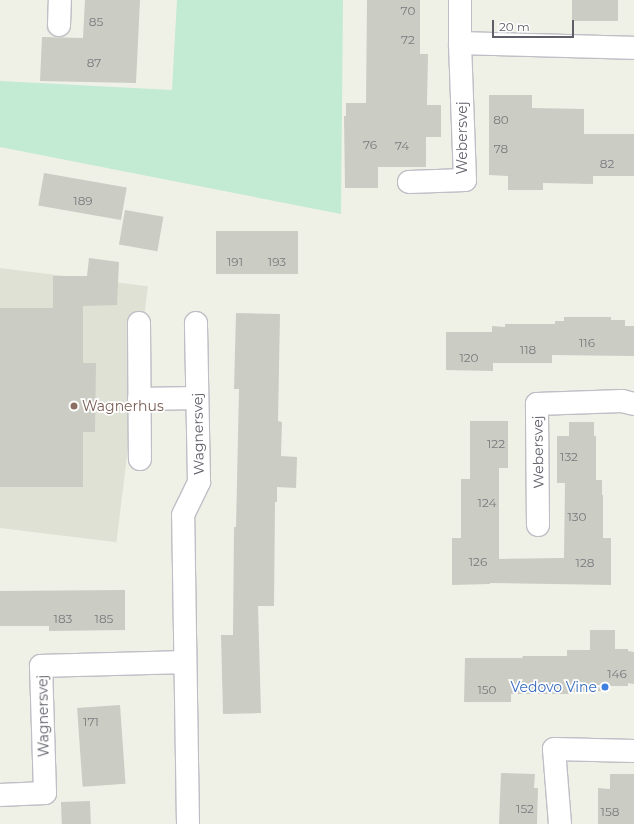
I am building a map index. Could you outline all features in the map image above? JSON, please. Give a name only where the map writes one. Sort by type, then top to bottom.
[{"type":"street","points":[[59,25],[60,0]]},
{"type":"street","name":"Webersvej","points":[[410,182],[465,180],[460,0]]},
{"type":"street","points":[[460,43],[634,48]]},
{"type":"street","points":[[139,323],[140,459]]},
{"type":"street","name":"Wagnersvej","points":[[188,824],[183,515],[199,482],[196,323]]},
{"type":"street","points":[[140,399],[197,398]]},
{"type":"street","name":"Webersvej","points":[[538,525],[537,404],[622,401],[634,404]]},
{"type":"street","name":"Wagnersvej","points":[[0,795],[45,793],[42,666],[185,662]]},
{"type":"street","points":[[560,824],[554,749],[634,751]]},
{"type":"shaded area","name":"Wagnerhus","points":[[0,268],[148,286],[116,542],[0,528]]},
{"type":"green space","points":[[177,0],[343,0],[341,214],[0,147],[0,81],[172,90]]},
{"type":"building","points":[[85,0],[140,0],[136,83],[40,81],[42,37],[83,38]]},
{"type":"building","points":[[367,0],[420,0],[420,54],[428,54],[427,105],[441,105],[441,137],[426,137],[426,167],[378,167],[378,188],[345,188],[344,116],[346,116],[346,103],[366,103]]},
{"type":"building","points":[[572,0],[618,0],[618,21],[572,21]]},
{"type":"building","points":[[489,95],[532,95],[532,108],[584,109],[584,134],[634,134],[634,176],[593,176],[593,184],[543,183],[543,190],[508,190],[508,176],[489,175]]},
{"type":"building","points":[[44,173],[127,188],[121,220],[38,205]]},
{"type":"building","points":[[125,210],[163,217],[157,251],[119,244]]},
{"type":"building","points":[[216,231],[298,231],[298,274],[216,274]]},
{"type":"building","points":[[89,258],[119,262],[117,305],[83,306],[83,363],[96,363],[95,432],[83,432],[83,487],[0,487],[0,308],[53,308],[53,276],[87,276]]},
{"type":"building","points":[[236,313],[280,314],[278,421],[282,422],[281,456],[297,457],[296,488],[277,487],[277,502],[275,502],[274,606],[258,606],[261,713],[223,714],[221,635],[233,635],[234,527],[236,527],[239,389],[234,389]]},
{"type":"building","points":[[564,317],[611,317],[611,320],[625,320],[625,326],[634,326],[634,356],[552,355],[552,363],[493,363],[493,371],[446,370],[446,332],[492,332],[492,326],[505,327],[505,324],[555,324],[555,321],[564,321]]},
{"type":"building","points":[[470,421],[508,421],[508,468],[499,468],[499,559],[564,558],[565,483],[557,483],[557,436],[569,436],[569,422],[594,422],[594,436],[596,436],[596,480],[602,480],[603,538],[611,538],[611,585],[490,583],[452,585],[452,538],[461,538],[461,479],[470,479]]},
{"type":"building","points":[[125,590],[125,630],[49,631],[49,626],[0,626],[0,591]]},
{"type":"building","points":[[590,630],[615,630],[615,649],[628,649],[628,651],[634,652],[634,684],[628,683],[628,686],[606,686],[603,691],[569,692],[569,694],[511,694],[511,702],[464,702],[465,658],[567,656],[567,650],[590,650]]},
{"type":"building","points":[[120,705],[126,784],[83,787],[77,708]]},
{"type":"building","points":[[501,773],[535,774],[534,788],[538,788],[537,824],[499,824]]},
{"type":"building","points":[[610,774],[634,774],[634,824],[598,824],[598,788],[610,789]]},
{"type":"building","points":[[90,801],[91,824],[62,824],[61,802]]},
{"type":"place","name":"Wagnerhus","points":[[74,406]]},
{"type":"place","name":"Vedovo Vine","points":[[605,687]]}]
